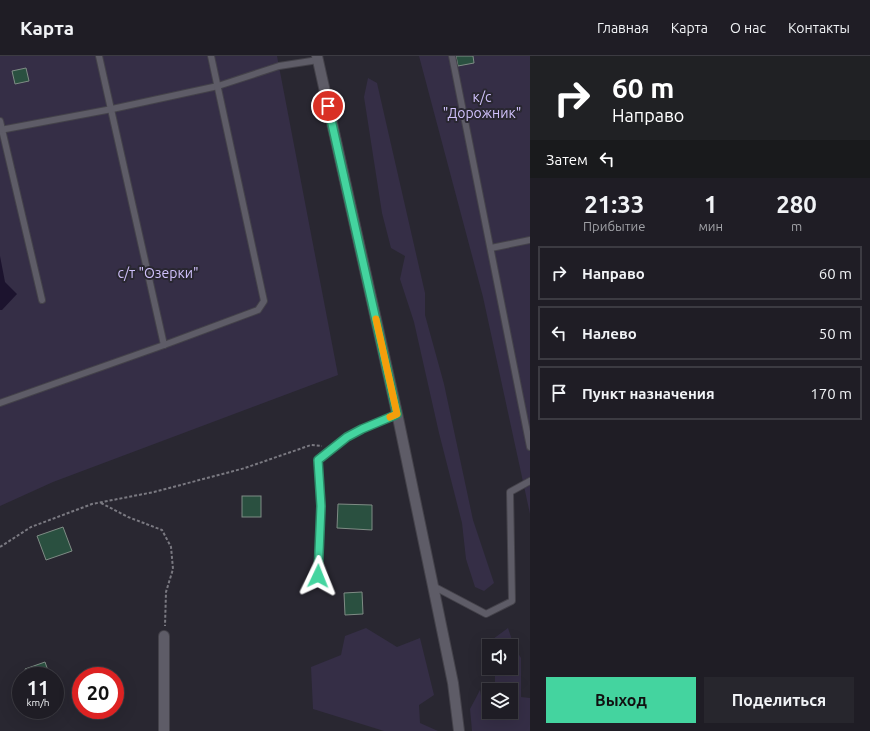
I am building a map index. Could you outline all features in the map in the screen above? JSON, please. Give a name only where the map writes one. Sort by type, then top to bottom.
[{"type":"main road","points":[[318,58],[397,414],[453,684],[459,731]]},
{"type":"main road","points":[[164,636],[164,731]]},
{"type":"lane","points":[[99,56],[164,345]]},
{"type":"lane","points":[[0,402],[164,345],[258,310],[264,301],[211,56]]},
{"type":"lane","points":[[452,56],[530,447]]},
{"type":"lane","points":[[1,130],[112,109],[218,86],[279,66],[318,58]]},
{"type":"lane","points":[[0,121],[42,300]]},
{"type":"lane","points":[[490,248],[530,240]]},
{"type":"lane","points":[[318,576],[321,506],[318,460],[347,437],[397,414]]},
{"type":"lane","points":[[433,586],[486,614],[512,601],[510,492],[530,481]]},
{"type":"path","points":[[0,547],[31,527],[92,504],[154,492],[245,468],[311,445],[335,447]]},
{"type":"path","points":[[100,502],[128,517],[162,530],[171,547],[173,569],[166,592],[164,636]]},
{"type":"green space","name":"с/т \"Озерки\"","points":[[0,56],[277,56],[338,375],[53,482],[0,506]]},
{"type":"green space","name":"к/с \"Дорожник\"","points":[[419,56],[530,56],[530,514],[483,297]]},
{"type":"green space","points":[[368,78],[377,83],[425,293],[425,315],[444,384],[473,520],[494,583],[484,591],[475,587],[466,559],[462,523],[439,433],[414,322],[400,279],[405,256],[391,248],[382,213],[364,97]]},
{"type":"green space","points":[[366,628],[397,647],[420,638],[434,695],[419,705],[420,723],[438,731],[384,731],[313,709],[311,667],[341,655],[345,636]]},
{"type":"green space","points":[[508,628],[512,639],[493,639]]},
{"type":"green space","points":[[518,653],[521,658],[521,697],[530,698],[530,731],[472,731],[470,709],[480,690],[482,701],[482,719],[518,719],[518,683],[495,682],[495,675],[518,675]]},
{"type":"shaded area","points":[[0,256],[5,282],[17,294],[2,310],[0,310]]},
{"type":"building","points":[[456,56],[473,56],[474,63],[458,66]]},
{"type":"building","points":[[26,68],[29,81],[15,84],[12,71]]},
{"type":"building","points":[[242,496],[261,496],[261,517],[242,517]]},
{"type":"building","points":[[338,504],[372,505],[372,530],[337,528]]},
{"type":"building","points":[[63,527],[72,551],[46,560],[37,536]]},
{"type":"building","points":[[362,592],[363,614],[345,615],[344,593]]},
{"type":"building","points":[[45,662],[47,667],[31,667]]},
{"type":"slow traffic","points":[[376,319],[397,414],[390,417]]},
{"type":"route","points":[[318,576],[321,506],[318,460],[347,437],[397,414],[328,106]]}]
